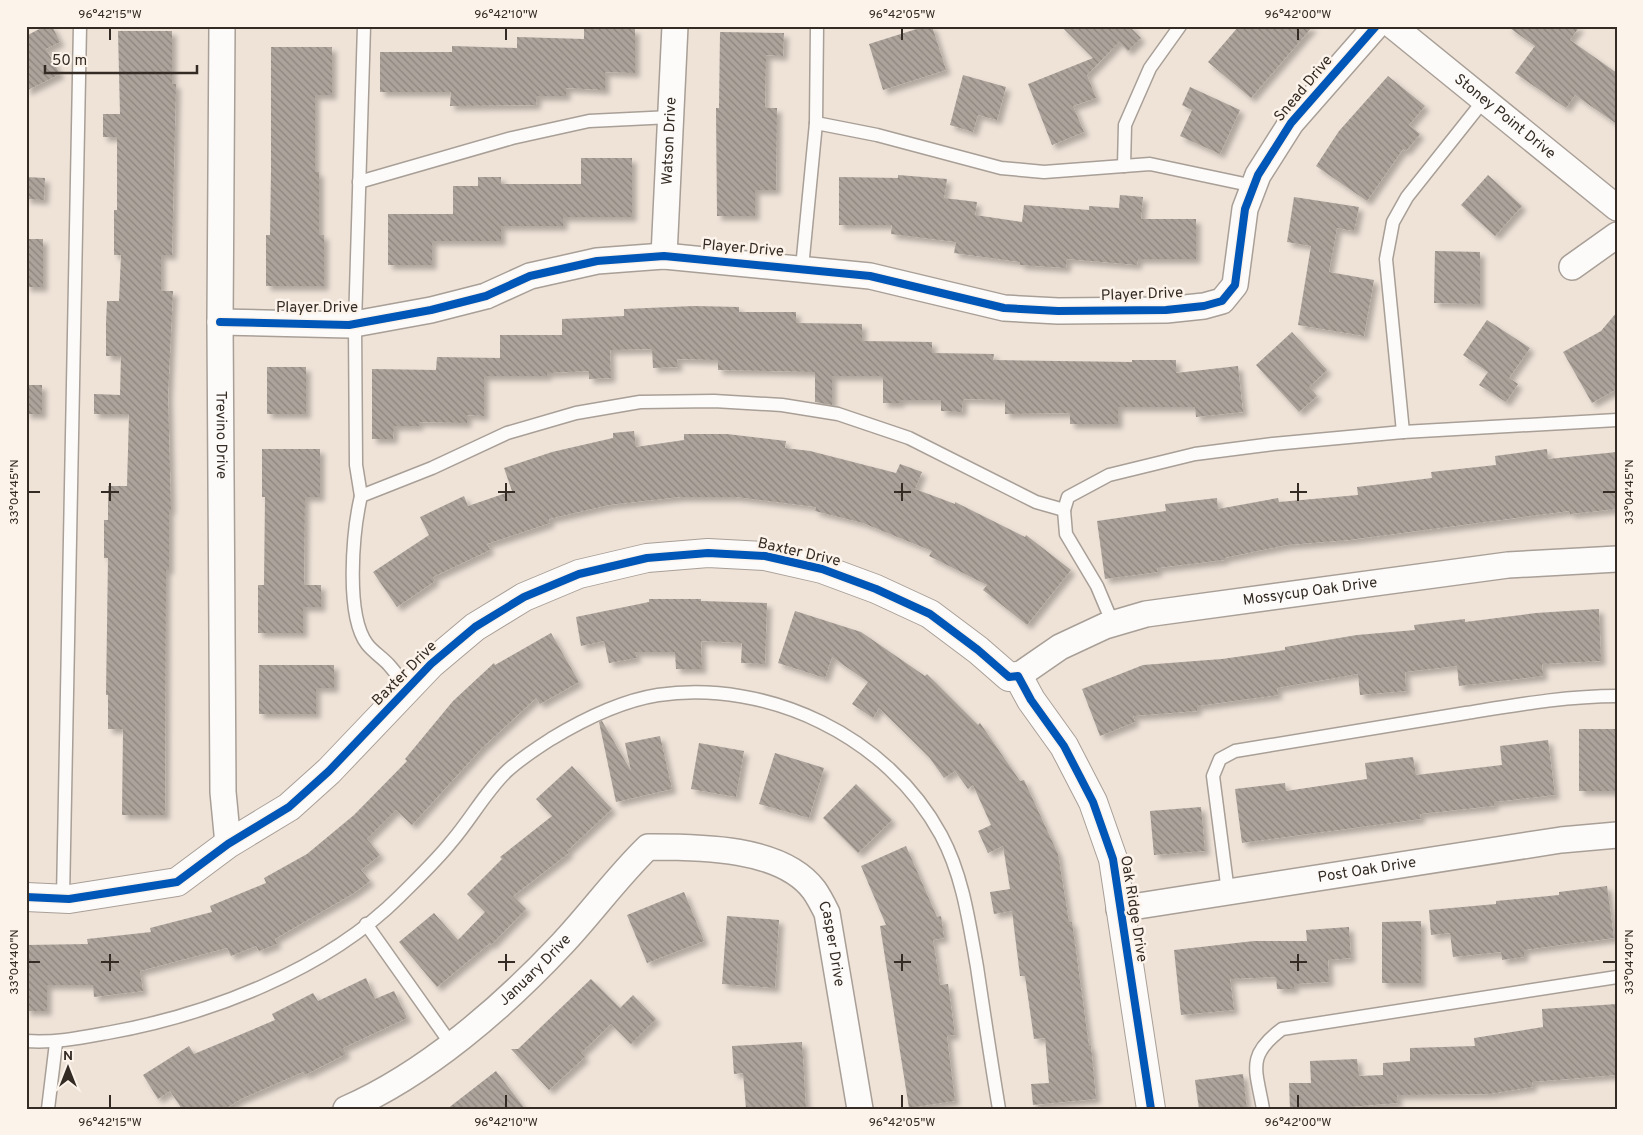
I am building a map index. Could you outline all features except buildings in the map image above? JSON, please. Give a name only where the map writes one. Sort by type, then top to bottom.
[{"type":"street","name":"Trevino Drive","points":[[222,26],[220,322],[223,792],[228,844]]},
{"type":"street","name":"Watson Drive","points":[[664,256],[675,26]]},
{"type":"street","name":"Snead Drive","points":[[1240,261],[1245,209],[1254,186],[1291,123],[1376,26]]},
{"type":"street","name":"Stoney Point Drive","points":[[1393,26],[1617,208]]},
{"type":"street","points":[[1572,267],[1617,235]]},
{"type":"street","name":"Player Drive","points":[[220,322],[355,324],[431,310],[486,296],[530,276],[597,261],[664,256],[870,276],[1004,308],[1058,311],[1166,310],[1204,306],[1222,301],[1235,285],[1240,261]]},
{"type":"street","name":"Baxter Drive","points":[[26,897],[63,898],[177,882],[228,844],[289,807],[329,772],[431,664],[475,628],[524,597],[579,574],[647,558],[708,553],[765,556],[822,569],[876,588],[930,614],[978,650],[1009,677],[1018,676]]},
{"type":"street","name":"Mossycup Oak Drive","points":[[1018,676],[1060,647],[1113,624],[1146,614],[1508,565],[1617,559]]},
{"type":"street","name":"Oak Ridge Drive","points":[[1018,676],[1031,700],[1064,746],[1093,802],[1113,859],[1119,909],[1151,1109]]},
{"type":"street","name":"Post Oak Drive","points":[[1119,909],[1561,840],[1617,835]]},
{"type":"street","name":"January Drive","points":[[346,1109],[370,1098],[451,1044],[515,991],[563,943],[623,871],[648,847],[716,847]]},
{"type":"street","name":"Casper Drive","points":[[716,847],[772,861],[797,874],[813,889],[827,913],[860,1109]]},
{"type":"lane","points":[[63,898],[80,26]]},
{"type":"lane","points":[[364,26],[355,324],[356,464],[361,496],[355,530],[353,582],[356,613],[366,643],[389,665],[408,690]]},
{"type":"lane","points":[[802,268],[816,123],[817,26]]},
{"type":"lane","points":[[1124,166],[1124,125],[1150,68],[1180,26]]},
{"type":"lane","points":[[1403,432],[1386,259],[1393,222],[1407,197],[1484,100]]},
{"type":"lane","points":[[359,182],[512,138],[589,121],[671,117]]},
{"type":"lane","points":[[816,123],[877,135],[1001,168],[1044,172],[1150,164],[1254,186]]},
{"type":"lane","points":[[361,496],[432,468],[507,433],[576,413],[640,402],[714,401],[782,405],[838,414],[909,438],[1036,502],[1064,510]]},
{"type":"lane","points":[[1113,624],[1097,586],[1066,534],[1064,510],[1068,497],[1109,475],[1195,454],[1272,444],[1403,432],[1617,420]]},
{"type":"lane","points":[[26,1041],[56,1043],[148,1026],[197,1012],[293,971],[351,936],[397,899],[450,844],[507,771],[550,740],[583,721],[620,705],[659,695],[704,694],[735,696],[791,708],[842,732],[870,752],[900,780],[941,834],[964,897],[998,1109]]},
{"type":"lane","points":[[1228,892],[1213,776],[1220,759],[1235,751],[1525,704],[1592,696],[1617,696]]},
{"type":"lane","points":[[366,924],[451,1044]]},
{"type":"lane","points":[[1263,1109],[1255,1060],[1264,1044],[1282,1029],[1617,977]]},
{"type":"lane","points":[[48,1109],[56,1043]]},
{"type":"cycle path","points":[[220,322],[349,325],[431,310],[486,296],[530,276],[597,261],[664,256],[870,276],[1004,308],[1058,311],[1166,310],[1204,306],[1222,301],[1235,285],[1245,209],[1258,175],[1291,123],[1376,26]]},
{"type":"cycle path","points":[[26,897],[69,899],[177,882],[228,844],[289,807],[329,771],[431,664],[475,627],[524,597],[579,574],[647,558],[708,553],[765,556],[822,569],[876,589],[930,614],[978,650],[1009,677],[1018,676],[1031,700],[1064,746],[1093,802],[1113,859],[1151,1109]]}]
